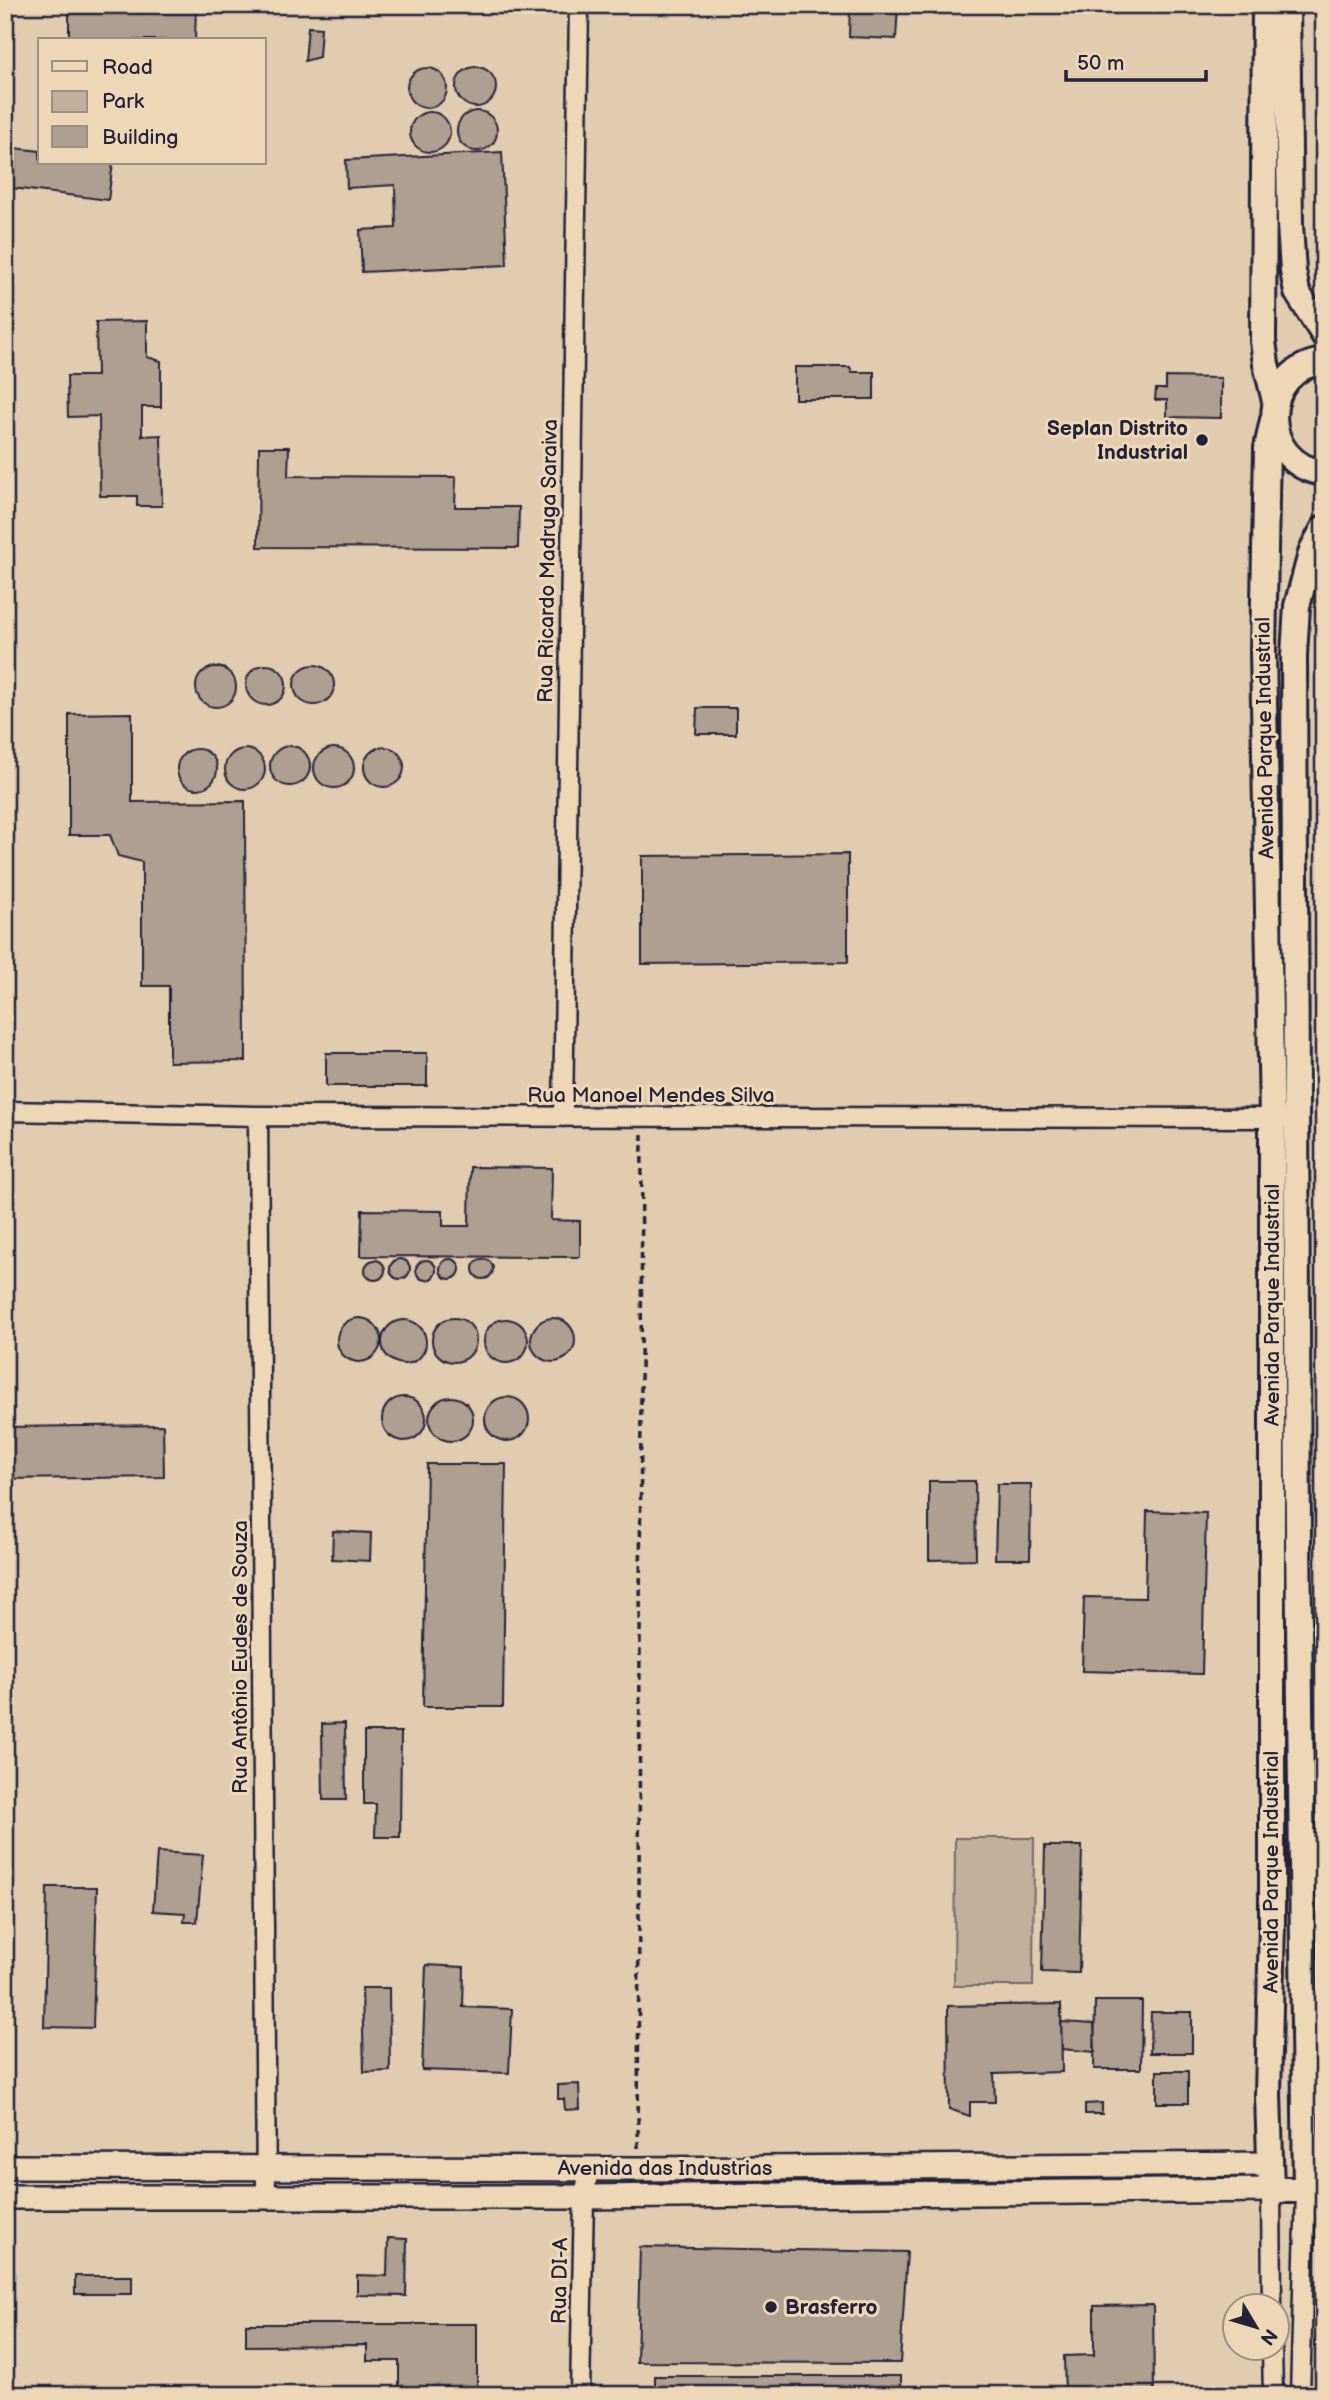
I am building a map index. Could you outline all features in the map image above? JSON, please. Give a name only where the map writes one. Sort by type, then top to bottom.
[{"type":"main road","name":"Avenida Parque Industrial","points":[[1265,5],[1263,341],[1274,410],[1267,448],[1264,732],[1284,1118],[1298,1493],[1301,1791],[1315,2178]]},
{"type":"main road","points":[[1287,5],[1293,271],[1297,292],[1324,335]]},
{"type":"main road","points":[[1324,361],[1314,362],[1297,371],[1284,384],[1274,410],[1276,437],[1285,452],[1297,464],[1313,472],[1324,473]]},
{"type":"main road","name":"Avenida Parque Industrial","points":[[1271,2190],[1268,2095],[1272,1494],[1295,731],[1294,655],[1297,606],[1312,550],[1324,528]]},
{"type":"main road","points":[[1264,732],[1295,731]]},
{"type":"main road","points":[[1272,1494],[1298,1493]]},
{"type":"main road","points":[[1272,1792],[1301,1791]]},
{"type":"main road","name":"Avenida das Industrias","points":[[1270,2164],[1315,2178]]},
{"type":"main road","name":"Avenida das Industrias","points":[[1271,2190],[1315,2178]]},
{"type":"street","name":"Rua Ricardo Madruga Saraiva","points":[[563,1117],[579,5]]},
{"type":"street","name":"Rua Manoel Mendes Silva","points":[[5,1111],[258,1116],[1284,1118]]},
{"type":"street","name":"Rua Antônio Eudes de Souza","points":[[258,1116],[266,2197]]},
{"type":"street","name":"Avenida das Industrias","points":[[5,2167],[638,2169],[1270,2164]]},
{"type":"street","points":[[921,2194],[926,2166]]},
{"type":"street","name":"Rua DI-A","points":[[580,2395],[584,2197],[589,2169]]},
{"type":"street","points":[[1300,2395],[1315,2178]]},
{"type":"street","name":"Avenida das Industrias","points":[[5,2197],[584,2197],[1271,2190]]},
{"type":"street","points":[[1271,2190],[1272,2292]]},
{"type":"street","points":[[1272,2362],[1273,2395]]},
{"type":"path","points":[[638,2169],[642,1118]]},
{"type":"green space","points":[[955,1838],[1034,1838],[1033,1986],[954,1986]]},
{"type":"building","points":[[850,5],[898,5],[896,39],[849,37]]},
{"type":"building","points":[[196,10],[195,38],[69,38],[69,11]]},
{"type":"building","points":[[308,27],[321,28],[319,57],[305,61]]},
{"type":"building","points":[[476,67],[484,68],[490,73],[495,79],[495,95],[490,101],[484,106],[476,107],[468,106],[462,101],[457,95],[456,87],[457,79],[462,73],[468,68]]},
{"type":"building","points":[[427,68],[435,69],[441,74],[446,80],[446,96],[441,102],[435,107],[427,108],[419,107],[413,102],[408,96],[407,88],[408,80],[413,74],[419,69]]},
{"type":"building","points":[[477,111],[485,112],[491,117],[496,123],[496,139],[491,145],[485,150],[477,151],[469,150],[463,145],[458,139],[457,131],[458,123],[463,117],[469,112]]},
{"type":"building","points":[[430,112],[438,113],[444,118],[449,124],[449,140],[444,146],[438,151],[430,152],[422,151],[416,146],[411,140],[410,132],[411,124],[416,118],[422,113]]},
{"type":"building","points":[[5,147],[38,151],[38,164],[113,164],[108,200],[5,187]]},
{"type":"building","points":[[502,152],[507,265],[362,272],[360,230],[396,228],[395,185],[347,188],[346,160]]},
{"type":"building","points":[[147,321],[147,357],[161,361],[161,407],[142,407],[142,436],[161,435],[162,506],[137,506],[137,496],[100,496],[99,416],[68,417],[67,376],[97,376],[96,322]]},
{"type":"building","points":[[795,367],[850,367],[852,372],[874,372],[874,399],[795,399]]},
{"type":"building","points":[[1166,377],[1221,378],[1221,418],[1167,417],[1167,400],[1155,400],[1156,389],[1166,389]]},
{"type":"building","points":[[259,447],[289,447],[288,476],[456,477],[455,507],[519,507],[518,548],[258,547]]},
{"type":"building","points":[[266,665],[274,666],[280,671],[285,677],[285,693],[280,699],[274,704],[266,705],[258,704],[252,699],[247,693],[246,685],[247,677],[252,671],[258,666]]},
{"type":"building","points":[[314,665],[322,666],[328,671],[333,677],[333,693],[328,699],[322,704],[314,705],[306,704],[300,699],[295,693],[294,685],[295,677],[300,671],[306,666]]},
{"type":"building","points":[[216,667],[224,668],[230,673],[235,679],[235,695],[230,701],[224,706],[216,707],[208,706],[202,701],[197,695],[196,687],[197,679],[202,673],[208,668]]},
{"type":"building","points":[[697,708],[736,708],[736,734],[696,734]]},
{"type":"building","points":[[132,713],[132,802],[245,801],[246,1061],[169,1062],[169,986],[142,986],[142,862],[118,856],[110,835],[69,835],[69,714]]},
{"type":"building","points":[[290,746],[298,747],[304,752],[309,758],[309,774],[304,780],[298,785],[290,786],[282,785],[276,780],[271,774],[270,766],[271,758],[276,752],[282,747]]},
{"type":"building","points":[[384,747],[392,748],[398,753],[403,759],[403,775],[398,781],[392,786],[384,787],[376,786],[370,781],[365,775],[364,767],[365,759],[370,753],[376,748]]},
{"type":"building","points":[[334,748],[342,749],[348,754],[353,760],[353,776],[348,782],[342,787],[334,788],[326,787],[320,782],[315,776],[314,768],[315,760],[320,754],[326,749]]},
{"type":"building","points":[[197,749],[205,750],[211,755],[216,761],[216,777],[211,783],[205,788],[197,789],[189,788],[183,783],[178,777],[177,769],[178,761],[183,755],[189,750]]},
{"type":"building","points":[[245,749],[253,750],[259,755],[264,761],[264,777],[259,783],[253,788],[245,789],[237,788],[231,783],[226,777],[225,769],[226,761],[231,755],[237,750]]},
{"type":"building","points":[[848,854],[848,962],[642,964],[642,856]]},
{"type":"building","points":[[326,1053],[427,1053],[427,1086],[326,1086]]},
{"type":"building","points":[[470,1167],[552,1168],[551,1220],[580,1221],[580,1257],[361,1256],[362,1210],[443,1211],[443,1226],[469,1226]]},
{"type":"building","points":[[400,1259],[407,1262],[410,1269],[407,1276],[400,1279],[393,1276],[390,1269],[393,1262]]},
{"type":"building","points":[[450,1259],[457,1262],[460,1269],[457,1276],[450,1279],[443,1276],[440,1269],[443,1262]]},
{"type":"building","points":[[483,1259],[490,1262],[493,1269],[490,1276],[483,1279],[476,1276],[473,1269],[476,1262]]},
{"type":"building","points":[[375,1260],[382,1263],[385,1270],[382,1277],[375,1280],[368,1277],[365,1270],[368,1263]]},
{"type":"building","points":[[426,1260],[433,1263],[436,1270],[433,1277],[426,1280],[419,1277],[416,1270],[419,1263]]},
{"type":"building","points":[[359,1318],[374,1325],[381,1340],[374,1355],[359,1362],[344,1355],[337,1340],[344,1325]]},
{"type":"building","points":[[454,1318],[469,1325],[476,1340],[469,1355],[454,1362],[439,1355],[432,1340],[439,1325]]},
{"type":"building","points":[[553,1318],[568,1325],[575,1340],[568,1355],[553,1362],[538,1355],[531,1340],[538,1325]]},
{"type":"building","points":[[506,1319],[521,1326],[528,1341],[521,1356],[506,1363],[491,1356],[484,1341],[491,1326]]},
{"type":"building","points":[[404,1320],[419,1327],[426,1342],[419,1357],[404,1364],[389,1357],[382,1342],[389,1327]]},
{"type":"building","points":[[404,1397],[419,1404],[426,1419],[419,1434],[404,1441],[389,1434],[382,1419],[389,1404]]},
{"type":"building","points":[[451,1397],[466,1404],[473,1419],[466,1434],[451,1441],[436,1434],[429,1419],[436,1404]]},
{"type":"building","points":[[507,1397],[522,1404],[529,1419],[522,1434],[507,1441],[492,1434],[485,1419],[492,1404]]},
{"type":"building","points":[[163,1425],[164,1477],[5,1479],[5,1427]]},
{"type":"building","points":[[427,1464],[506,1464],[503,1707],[423,1707]]},
{"type":"building","points":[[929,1481],[975,1481],[976,1559],[929,1560]]},
{"type":"building","points":[[997,1484],[1031,1484],[1030,1559],[995,1559]]},
{"type":"building","points":[[1147,1511],[1206,1513],[1202,1674],[1082,1671],[1084,1597],[1145,1598]]},
{"type":"building","points":[[333,1531],[371,1533],[370,1561],[332,1559]]},
{"type":"building","points":[[345,1723],[346,1800],[323,1800],[322,1724]]},
{"type":"building","points":[[364,1732],[401,1732],[400,1837],[375,1837],[376,1804],[364,1804]]},
{"type":"building","points":[[1045,1846],[1082,1846],[1079,1973],[1042,1972]]},
{"type":"building","points":[[157,1852],[203,1855],[197,1922],[184,1922],[185,1913],[153,1911]]},
{"type":"building","points":[[47,1887],[97,1887],[93,2028],[44,2027]]},
{"type":"building","points":[[426,1965],[464,1967],[463,2007],[512,2009],[509,2073],[422,2070]]},
{"type":"building","points":[[362,1988],[389,1988],[390,2071],[364,2072]]},
{"type":"building","points":[[1095,2001],[1142,2001],[1141,2069],[1094,2069]]},
{"type":"building","points":[[1061,2004],[1062,2072],[994,2074],[995,2102],[970,2102],[970,2116],[949,2109],[948,2006]]},
{"type":"building","points":[[1151,2012],[1192,2012],[1192,2053],[1150,2053]]},
{"type":"building","points":[[1061,2022],[1094,2024],[1095,2052],[1062,2049]]},
{"type":"building","points":[[1157,2071],[1188,2071],[1188,2103],[1157,2103]]},
{"type":"building","points":[[579,2084],[580,2109],[565,2110],[564,2099],[558,2099],[558,2085]]},
{"type":"building","points":[[1102,2103],[1102,2114],[1085,2114],[1085,2104]]},
{"type":"building","points":[[388,2238],[407,2239],[406,2296],[357,2295],[357,2275],[387,2276]]},
{"type":"building","name":"Brasferro","points":[[640,2247],[907,2252],[900,2363],[637,2362]]},
{"type":"building","points":[[75,2276],[132,2276],[132,2294],[75,2294]]},
{"type":"building","points":[[1153,2305],[1154,2395],[1065,2395],[1064,2356],[1094,2355],[1094,2306]]},
{"type":"building","points":[[246,2324],[477,2324],[477,2393],[523,2395],[399,2395],[399,2361],[367,2361],[367,2345],[246,2346]]},
{"type":"building","points":[[655,2376],[901,2376],[901,2395],[655,2395]]},
{"type":"place","name":"Seplan Distrito Industrial","points":[[1202,440]]},
{"type":"place","name":"Brasferro","points":[[771,2307]]}]
